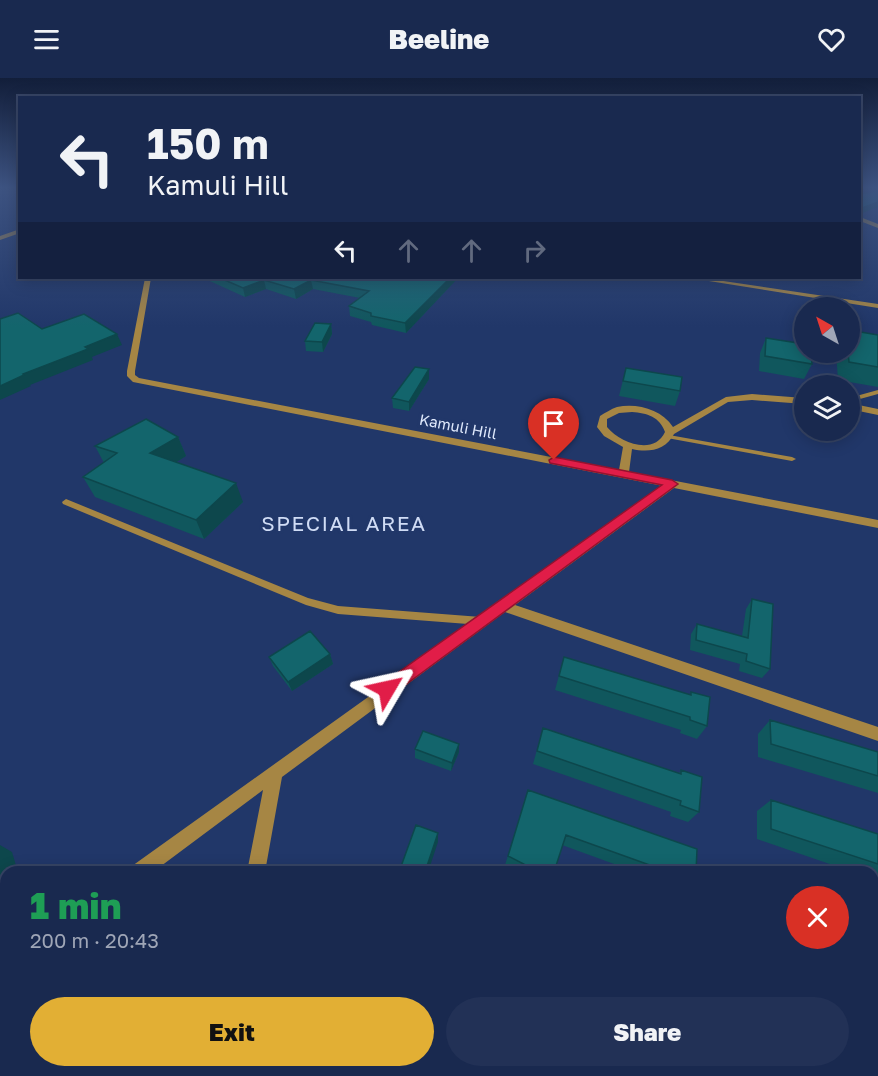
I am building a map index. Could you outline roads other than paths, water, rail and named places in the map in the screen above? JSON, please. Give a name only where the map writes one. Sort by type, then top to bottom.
[{"type":"street","name":"Kamuli Hill","points":[[148,279],[131,371],[131,376],[136,380],[878,524]]},
{"type":"street","points":[[700,279],[878,306]]},
{"type":"street","points":[[670,434],[661,418],[647,411],[624,409],[607,415],[602,422],[604,431],[614,440],[628,446],[654,447],[670,434],[726,400],[752,397],[794,400]]},
{"type":"street","points":[[860,408],[878,412]]},
{"type":"street","points":[[624,474],[628,446]]},
{"type":"street","points":[[146,866],[672,484]]},
{"type":"street","points":[[503,606],[878,734]]},
{"type":"street","points":[[257,866],[275,771]]},
{"type":"lane","points":[[860,397],[878,392]]},
{"type":"lane","points":[[670,434],[792,459]]},
{"type":"lane","points":[[66,502],[306,600],[338,610],[481,621]]},
{"type":"district","name":"SPECIAL AREA","points":[[344,524]]}]
